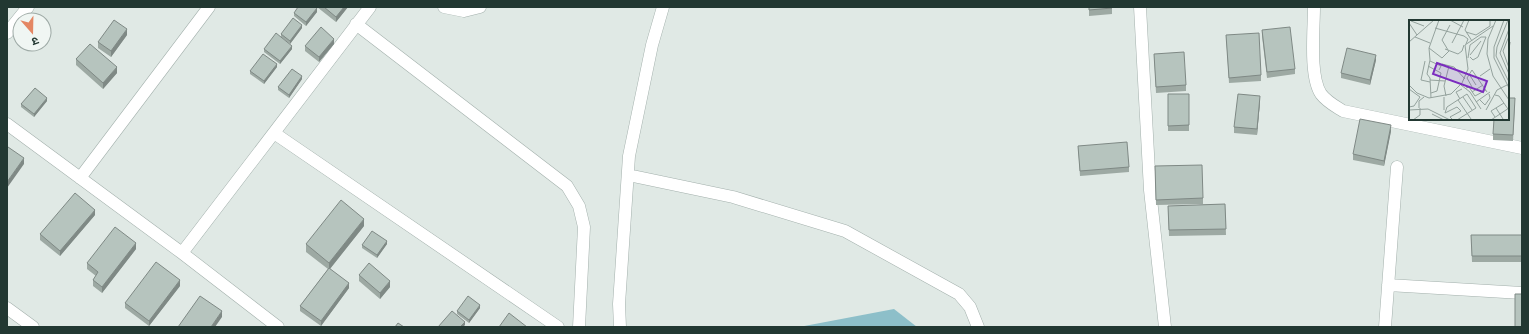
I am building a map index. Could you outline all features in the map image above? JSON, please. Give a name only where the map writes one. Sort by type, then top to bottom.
[{"type":"street","points":[[7,33],[28,7]]},
{"type":"street","points":[[80,178],[209,7]]},
{"type":"street","points":[[182,253],[370,7]]},
{"type":"street","points":[[444,7],[464,12],[480,7]]},
{"type":"street","points":[[620,327],[619,304],[630,156],[652,45],[663,7]]},
{"type":"street","points":[[1140,7],[1150,190],[1165,327]]},
{"type":"street","points":[[1314,7],[1314,73],[1320,93],[1329,103],[1343,111],[1522,148]]},
{"type":"street","points":[[356,24],[567,186],[579,206],[584,227],[579,327]]},
{"type":"street","points":[[7,124],[182,253],[278,327]]},
{"type":"street","points":[[274,133],[558,327]]},
{"type":"street","points":[[1385,327],[1397,167]]},
{"type":"street","points":[[628,175],[733,197],[845,231],[959,294],[970,307],[978,327]]},
{"type":"street","points":[[1388,285],[1522,293]]},
{"type":"street","points":[[7,308],[33,327]]},
{"type":"water","points":[[894,309],[917,327],[799,327]]},
{"type":"building","points":[[298,7],[317,8],[306,22],[294,13]]},
{"type":"building","points":[[324,7],[344,7],[336,17]]},
{"type":"building","points":[[1089,7],[1112,7],[1112,8],[1089,10]]},
{"type":"building","points":[[293,18],[302,25],[290,41],[281,34]]},
{"type":"building","points":[[114,20],[127,29],[111,51],[98,42]]},
{"type":"building","points":[[321,27],[334,39],[319,57],[305,46]]},
{"type":"building","points":[[1290,27],[1295,69],[1267,72],[1262,30]]},
{"type":"building","points":[[276,33],[292,46],[280,61],[264,49]]},
{"type":"building","points":[[1259,33],[1261,75],[1229,78],[1226,35]]},
{"type":"building","points":[[90,44],[117,67],[103,83],[76,59]]},
{"type":"building","points":[[1347,48],[1376,55],[1370,80],[1341,73]]},
{"type":"building","points":[[1184,52],[1186,85],[1156,87],[1154,54]]},
{"type":"building","points":[[263,54],[277,64],[264,81],[250,71]]},
{"type":"building","points":[[292,69],[302,76],[289,95],[278,87]]},
{"type":"building","points":[[35,88],[47,98],[34,114],[21,104]]},
{"type":"building","points":[[1168,94],[1189,94],[1189,125],[1168,126]]},
{"type":"building","points":[[1238,94],[1260,96],[1257,129],[1234,127]]},
{"type":"building","points":[[1509,98],[1515,98],[1513,135],[1493,134],[1494,120],[1509,120]]},
{"type":"building","points":[[1360,119],[1391,125],[1384,161],[1353,154]]},
{"type":"building","points":[[1127,142],[1129,167],[1080,171],[1078,146]]},
{"type":"building","points":[[8,147],[24,158],[7,182],[7,148]]},
{"type":"building","points":[[1202,165],[1203,198],[1156,200],[1155,166]]},
{"type":"building","points":[[75,193],[95,210],[60,251],[40,234]]},
{"type":"building","points":[[341,200],[364,219],[329,263],[306,244]]},
{"type":"building","points":[[1225,204],[1226,229],[1169,230],[1168,206]]},
{"type":"building","points":[[115,227],[136,243],[102,287],[93,280],[98,272],[87,263]]},
{"type":"building","points":[[372,231],[387,241],[377,255],[362,245]]},
{"type":"building","points":[[1471,235],[1522,235],[1522,256],[1472,256]]},
{"type":"building","points":[[156,262],[180,280],[149,321],[125,303]]},
{"type":"building","points":[[369,263],[390,281],[380,293],[359,275]]},
{"type":"building","points":[[329,268],[349,283],[321,321],[300,306]]},
{"type":"building","points":[[1515,294],[1522,294],[1522,327],[1515,327]]},
{"type":"building","points":[[200,296],[222,311],[211,327],[178,327]]},
{"type":"building","points":[[468,296],[480,305],[469,320],[457,311]]},
{"type":"building","points":[[452,311],[465,322],[460,327],[438,327]]},
{"type":"building","points":[[509,313],[527,327],[499,327]]},
{"type":"building","points":[[398,323],[404,327],[395,327]]}]
